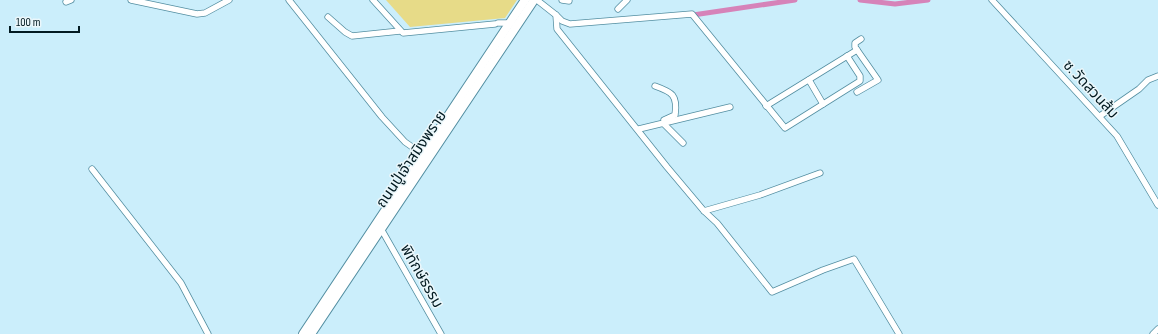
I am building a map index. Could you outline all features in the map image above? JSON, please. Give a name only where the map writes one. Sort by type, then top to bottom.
[{"type":"main road","name":"ถนนปู่เจ้าสมิงพราย","points":[[514,24],[525,0]]},
{"type":"main road","name":"ถนนปู่เจ้าสมิงพราย","points":[[303,334],[426,157],[514,24],[535,0]]},
{"type":"main road","name":"ถนนปู่เจ้าสมิงพราย","points":[[311,334],[379,226]]},
{"type":"street","points":[[131,0],[197,14],[205,13],[229,0]]},
{"type":"street","points":[[289,0],[382,117],[405,142],[426,157]]},
{"type":"street","points":[[373,0],[400,31],[407,34],[497,24],[514,24]]},
{"type":"street","points":[[535,0],[566,24],[692,14],[785,128],[861,79],[847,56]]},
{"type":"street","points":[[543,5],[549,0]]},
{"type":"street","points":[[562,0],[569,1]]},
{"type":"street","points":[[618,9],[627,0]]},
{"type":"street","name":"ซ. วัดสวนส้ม","points":[[992,0],[1117,136],[1130,155],[1158,205]]},
{"type":"street","points":[[556,15],[557,29],[704,211],[717,223],[772,292],[851,259],[856,260],[899,334]]},
{"type":"street","points":[[328,17],[345,32],[352,36],[400,31]]},
{"type":"street","points":[[857,92],[878,79],[854,45],[861,39]]},
{"type":"street","points":[[766,106],[857,50]]},
{"type":"street","points":[[1100,116],[1139,89],[1148,80],[1158,76]]},
{"type":"street","points":[[808,80],[823,104]]},
{"type":"street","points":[[653,126],[658,122],[674,117],[675,112],[674,97],[672,93],[655,86]]},
{"type":"street","points":[[639,130],[730,107]]},
{"type":"street","points":[[664,124],[683,142]]},
{"type":"street","points":[[92,169],[181,283],[208,334]]},
{"type":"street","points":[[704,211],[760,195],[820,173]]},
{"type":"street","name":"พิทักษ์ธรรม","points":[[379,226],[442,334]]},
{"type":"street","points":[[1152,334],[1158,329]]},
{"type":"shaded area","points":[[386,0],[517,0],[505,18],[410,27]]},
{"type":"waterway","points":[[693,15],[795,0]]},
{"type":"waterway","points":[[860,0],[895,4],[928,0]]}]
